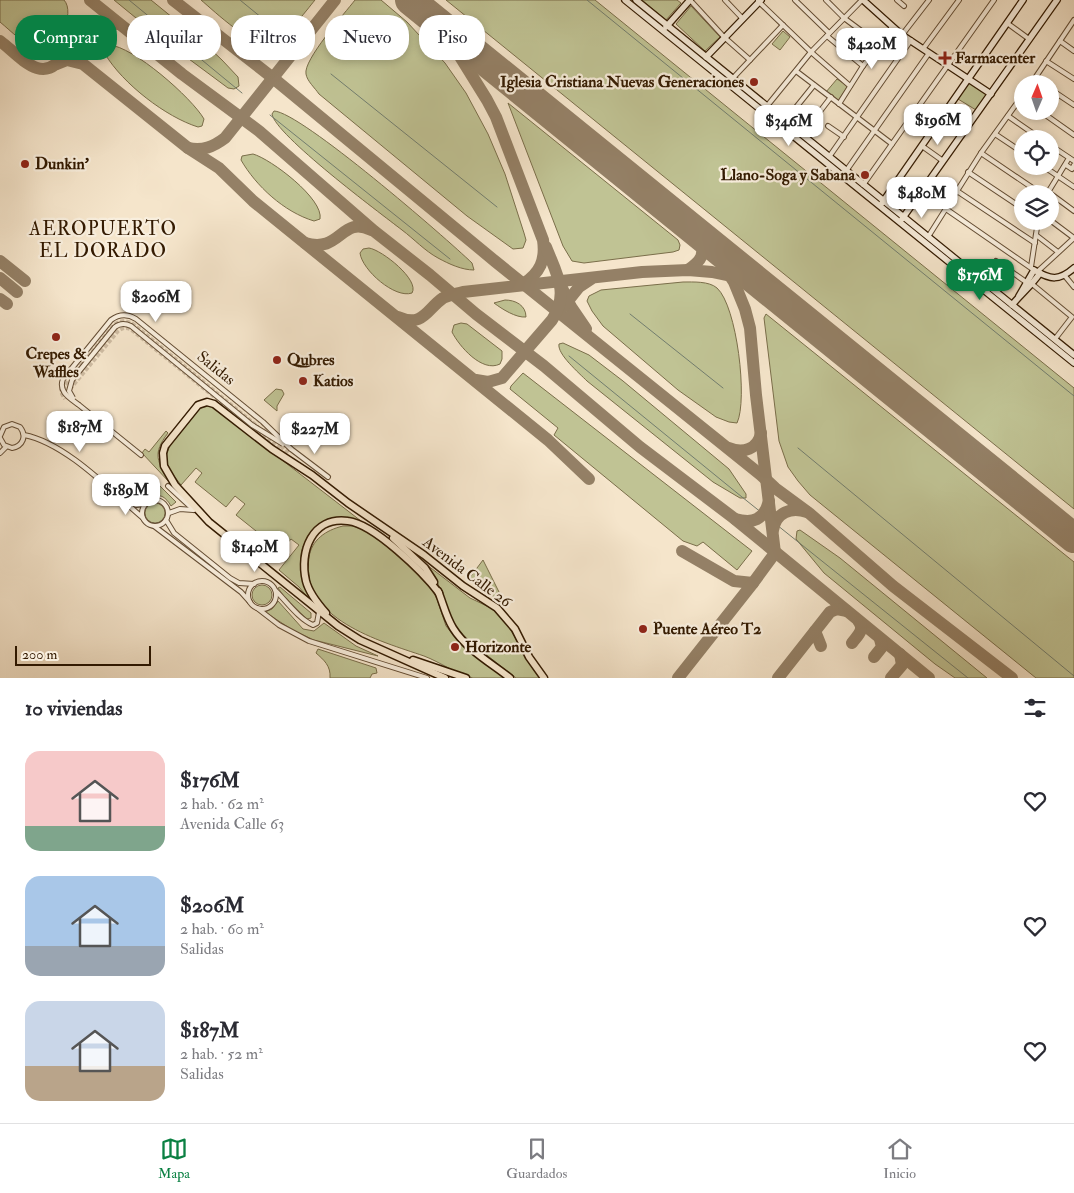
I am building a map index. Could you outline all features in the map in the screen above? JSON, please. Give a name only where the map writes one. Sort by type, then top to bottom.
[{"type":"main road","points":[[625,0],[706,56],[864,185],[882,204]]},
{"type":"main road","points":[[636,0],[665,28],[902,220],[1074,363]]},
{"type":"main road","points":[[665,28],[690,0]]},
{"type":"main road","points":[[862,0],[902,35],[991,94]]},
{"type":"main road","points":[[882,204],[1023,0]]},
{"type":"main road","points":[[902,220],[1057,0]]},
{"type":"main road","points":[[706,56],[759,1]]},
{"type":"main road","points":[[902,220],[928,237],[1074,355]]},
{"type":"main road","points":[[1012,305],[1029,283],[1035,270],[1053,277],[1065,276],[1074,268]]},
{"type":"main road","name":"Avenida Calle 26","points":[[445,678],[355,638],[319,612],[209,522],[170,478],[162,457],[165,446],[195,408],[201,403],[214,404],[272,449],[312,474],[378,525],[424,555],[463,586],[484,599],[502,613],[515,629],[526,652],[544,678]]},
{"type":"main road","points":[[338,626],[315,600],[307,583],[304,569],[309,540],[316,530],[330,522],[346,520],[370,530],[421,572],[439,593]]},
{"type":"main road","name":"Avenida Calle 26","points":[[378,525],[428,572],[458,635],[510,678]]},
{"type":"main road","name":"Avenida Calle 26","points":[[374,646],[466,678]]},
{"type":"street","points":[[690,0],[724,37],[750,60]]},
{"type":"street","points":[[725,0],[743,18]]},
{"type":"street","points":[[795,0],[863,66]]},
{"type":"street","points":[[826,0],[844,18],[879,44]]},
{"type":"street","points":[[767,106],[811,52],[862,0]]},
{"type":"street","points":[[897,0],[904,6]]},
{"type":"street","points":[[902,35],[929,0]]},
{"type":"street","points":[[924,49],[959,0]]},
{"type":"street","points":[[864,185],[994,0]]},
{"type":"street","points":[[759,1],[811,52],[850,86]]},
{"type":"street","points":[[1037,75],[1074,21]]},
{"type":"street","points":[[1007,23],[1029,39]]},
{"type":"street","points":[[733,78],[783,25]]},
{"type":"street","points":[[839,104],[863,66],[892,27]]},
{"type":"street","points":[[829,157],[910,40]]},
{"type":"street","points":[[1060,41],[1074,51]]},
{"type":"street","points":[[846,171],[930,53]]},
{"type":"street","points":[[1046,61],[1074,79]]},
{"type":"street","points":[[796,71],[892,144]]},
{"type":"street","points":[[785,121],[814,85]]},
{"type":"street","points":[[1059,95],[1074,105]]},
{"type":"street","points":[[802,134],[831,97]]},
{"type":"street","points":[[928,237],[968,172],[1014,108]]},
{"type":"street","points":[[1008,116],[1028,130]]},
{"type":"street","points":[[1053,120],[1074,135]]},
{"type":"street","points":[[828,126],[844,137]]},
{"type":"street","points":[[995,134],[1014,147]]},
{"type":"street","points":[[922,146],[943,161]]},
{"type":"street","points":[[1059,151],[1074,162],[1072,169],[1066,164]]},
{"type":"street","points":[[981,153],[1029,185]]},
{"type":"street","points":[[1052,185],[1069,158]]},
{"type":"street","points":[[968,172],[1014,203]]},
{"type":"street","points":[[1058,176],[1074,187]]},
{"type":"street","points":[[957,191],[1035,243]]},
{"type":"street","points":[[1059,200],[1074,210]]},
{"type":"street","points":[[946,209],[1035,270]]},
{"type":"street","points":[[1035,270],[1074,238],[1059,227]]},
{"type":"street","points":[[1035,270],[1037,230]]},
{"type":"street","points":[[1036,235],[1058,252]]},
{"type":"street","points":[[996,261],[1029,283],[1072,318],[1054,339]]},
{"type":"street","points":[[1065,276],[1074,287]]},
{"type":"street","name":"Salidas","points":[[141,455],[64,392],[62,385],[63,379],[111,320],[120,316],[129,316],[136,319],[259,419],[291,449]]},
{"type":"street","name":"Salidas","points":[[79,404],[69,393],[70,382],[115,327],[126,324],[131,326],[252,425],[291,449],[328,477]]},
{"type":"street","points":[[12,424],[20,427],[24,435],[18,447],[6,447],[1,444],[0,437],[4,427],[12,424]]},
{"type":"street","points":[[24,435],[41,440],[60,450],[122,499],[148,524],[154,526],[241,592],[250,602],[279,625],[309,641],[427,678]]},
{"type":"street","points":[[0,453],[6,447]]},
{"type":"street","points":[[168,486],[209,522]]},
{"type":"street","points":[[122,499],[133,505],[145,504],[152,500],[160,500],[166,505],[169,513],[166,520],[159,526],[154,526]]},
{"type":"street","points":[[143,518],[142,511],[145,504]]},
{"type":"street","points":[[169,513],[180,509],[195,510]]},
{"type":"street","points":[[166,520],[174,533],[230,578],[239,583],[268,583],[310,624],[318,623],[319,612]]},
{"type":"street","points":[[250,602],[249,590],[254,584]]},
{"type":"street","points":[[257,608],[262,609],[271,606],[276,598],[274,589]]},
{"type":"green space","points":[[0,0],[64,0],[67,6],[68,15],[15,15],[15,35],[0,22]]},
{"type":"green space","points":[[114,0],[151,0],[169,15],[132,15]]},
{"type":"green space","points":[[201,0],[315,0],[303,15],[231,15],[231,25]]},
{"type":"green space","points":[[355,0],[381,0],[399,15],[343,15]]},
{"type":"green space","points":[[446,0],[595,0],[1074,388],[1074,509],[485,32],[485,15],[465,15]]},
{"type":"green space","points":[[642,0],[677,0],[681,3],[666,20]]},
{"type":"green space","points":[[691,6],[720,37],[705,51],[676,24]]},
{"type":"green space","points":[[409,24],[419,35],[419,60],[442,60],[466,93],[488,134],[505,174],[526,240],[523,248],[513,249],[467,216],[319,94],[309,82],[306,74],[310,60],[315,60],[315,52],[325,38],[325,60],[409,60]]},
{"type":"green space","points":[[783,31],[790,37],[780,50],[772,44]]},
{"type":"green space","points":[[117,47],[127,52],[127,60],[141,60],[146,63],[161,74],[197,110],[204,119],[202,126],[198,127],[172,116],[134,88],[109,60],[117,60]]},
{"type":"green space","points":[[221,59],[238,77],[239,86],[234,89],[228,88],[190,60]]},
{"type":"green space","points":[[837,79],[848,86],[838,101],[826,92]]},
{"type":"green space","points":[[970,81],[987,93],[976,110],[958,99]]},
{"type":"green space","points":[[508,103],[678,240],[679,250],[584,263],[572,261],[563,246]]},
{"type":"green space","points":[[274,111],[289,117],[342,153],[457,249],[472,263],[474,270],[456,266],[433,255],[406,234],[290,139],[272,114]]},
{"type":"green space","points":[[253,154],[272,163],[295,181],[314,201],[319,211],[320,219],[314,221],[303,217],[272,197],[247,170],[241,160],[242,156]]},
{"type":"green space","points":[[369,248],[382,254],[398,266],[410,281],[413,287],[412,293],[397,292],[380,282],[373,275],[362,260],[360,253],[363,249]]},
{"type":"green space","points":[[701,282],[714,286],[724,298],[730,313],[739,354],[741,375],[740,411],[737,423],[716,417],[678,390],[603,326],[587,301],[589,296],[601,290]]},
{"type":"green space","points":[[505,300],[522,306],[526,317],[514,315],[494,303]]},
{"type":"green space","points":[[766,314],[1074,562],[1074,678],[1036,678],[810,495],[798,481],[788,467],[779,441],[764,318]]},
{"type":"green space","points":[[467,324],[502,351],[500,364],[486,365],[479,362],[466,351],[452,332],[454,325]]},
{"type":"green space","points":[[563,343],[589,355],[729,469],[746,494],[746,498],[740,498],[713,482],[587,381],[561,353],[559,344]]},
{"type":"green space","points":[[523,373],[752,551],[737,570],[703,542],[697,546],[683,541],[554,435],[558,428],[510,389]]},
{"type":"green space","points":[[276,389],[282,390],[284,394],[277,406],[277,411],[264,400]]},
{"type":"green space","points":[[212,406],[361,521],[339,518],[309,538],[303,547],[301,556],[304,575],[318,610],[299,587],[279,570],[299,545],[291,539],[281,551],[236,515],[245,504],[235,496],[226,507],[195,482],[202,473],[196,468],[181,485],[170,469],[166,458],[167,453],[178,433],[197,410]]},
{"type":"green space","points":[[166,431],[168,433],[158,452],[158,458],[170,483],[142,453],[145,449],[149,452]]},
{"type":"green space","points":[[155,481],[176,502],[171,506],[163,497],[155,496],[137,503]]},
{"type":"green space","points":[[155,503],[162,506],[165,513],[162,520],[155,523],[148,520],[145,513],[148,506]]},
{"type":"green space","points":[[343,526],[353,526],[369,532],[425,578],[437,599],[446,626],[459,642],[504,678],[473,678],[467,676],[424,656],[366,634],[346,624],[329,612],[317,597],[309,579],[309,558],[313,546],[320,537],[331,530]]},
{"type":"green space","points":[[800,530],[840,558],[987,678],[955,678],[935,664],[824,573],[796,539],[797,531]]},
{"type":"green space","points":[[483,560],[500,594],[496,598],[468,580]]},
{"type":"green space","points":[[427,565],[470,598],[491,608],[505,620],[540,678],[516,678],[460,634],[453,624],[437,581]]},
{"type":"green space","points":[[262,585],[269,588],[272,595],[269,602],[262,605],[255,602],[252,595],[255,588]]},
{"type":"green space","points":[[280,587],[311,613],[311,618],[307,619],[286,599],[278,588]]},
{"type":"green space","points":[[278,601],[303,629],[314,631],[324,623],[356,646],[378,656],[314,640],[294,631],[265,612],[272,609]]},
{"type":"green space","points":[[318,649],[376,668],[377,673],[372,674],[370,678],[330,678],[328,667],[316,653]]},
{"type":"waterway","points":[[129,0],[242,93]]},
{"type":"waterway","points":[[240,0],[258,15]]},
{"type":"waterway","points":[[587,0],[1074,396]]},
{"type":"waterway","points":[[331,74],[497,207]]},
{"type":"waterway","points":[[270,115],[450,259]]},
{"type":"waterway","points":[[630,314],[723,388]]},
{"type":"waterway","points":[[569,356],[968,678]]},
{"type":"waterway","points":[[798,448],[1074,676]]},
{"type":"taxiway","points":[[90,0],[182,74],[259,131],[374,231],[476,314],[544,366],[640,447],[735,519],[929,678]]},
{"type":"taxiway","points":[[173,0],[273,78],[496,262],[775,488],[809,513],[893,586],[1012,678]]},
{"type":"taxiway","points":[[188,148],[208,147],[225,138],[335,0]]},
{"type":"taxiway","points":[[410,0],[456,50],[496,117],[543,240],[544,254],[538,271],[523,284]]},
{"type":"taxiway","points":[[0,41],[32,66],[48,68],[57,63],[81,34],[91,26],[103,22],[118,24]]},
{"type":"taxiway","points":[[57,64],[67,60],[83,64],[188,148],[219,168],[253,201],[548,440],[589,479]]},
{"type":"taxiway","points":[[305,243],[326,244],[353,227],[371,230]]},
{"type":"taxiway","points":[[688,270],[698,262],[702,255],[702,236]]},
{"type":"taxiway","points":[[678,678],[775,553],[750,328],[745,309],[734,282],[707,240]]},
{"type":"taxiway","points":[[476,380],[488,382],[502,378],[552,320],[560,301],[561,292],[560,283],[546,247]]},
{"type":"taxiway","points":[[0,261],[25,281]]},
{"type":"taxiway","points":[[398,317],[406,320],[419,319],[443,298],[463,292],[642,272],[688,270],[731,276],[783,302]]},
{"type":"taxiway","points":[[0,278],[17,292]]},
{"type":"taxiway","points":[[563,307],[579,287],[591,279]]},
{"type":"taxiway","points":[[562,288],[571,307],[586,329]]},
{"type":"taxiway","points":[[0,299],[7,304]]},
{"type":"taxiway","points":[[729,448],[734,450],[749,449],[757,443],[761,433]]},
{"type":"taxiway","points":[[735,519],[747,521],[757,519],[764,513],[769,501]]},
{"type":"taxiway","points":[[773,530],[777,519],[785,512],[795,510],[807,512]]},
{"type":"taxiway","points":[[682,551],[734,581],[753,583]]},
{"type":"taxiway","points":[[778,678],[830,612],[837,609],[847,611]]},
{"type":"taxiway","points":[[852,643],[861,630],[859,622]]},
{"type":"taxiway","points":[[815,631],[821,646]]},
{"type":"taxiway","points":[[874,657],[882,647],[880,639]]},
{"type":"taxiway","points":[[891,678],[902,665],[900,654]]},
{"type":"runway","points":[[410,0],[1074,538]]},
{"type":"tunnel","points":[[63,390],[65,385],[114,325],[125,321],[133,324],[258,427]]},
{"type":"tunnel","points":[[70,389],[118,331],[127,328],[280,448]]},
{"type":"tunnel","points":[[61,387],[65,399]]},
{"type":"tunnel","points":[[229,396],[262,423],[283,447]]},
{"type":"tunnel","points":[[281,446],[288,453]]},
{"type":"place","name":"Farmacenter","points":[[945,58]]},
{"type":"place","name":"Iglesia Cristiana Nuevas Generaciones","points":[[754,82]]},
{"type":"place","name":"Dunkin'","points":[[25,164]]},
{"type":"place","name":"Llano-Soga y Sabana","points":[[865,175]]},
{"type":"place","name":"Crepes & Waffles","points":[[56,337]]},
{"type":"place","name":"Qubres","points":[[277,360]]},
{"type":"place","name":"Katios","points":[[303,381]]},
{"type":"place","name":"Puente Aéreo T2","points":[[643,629]]},
{"type":"place","name":"Horizonte","points":[[455,647]]},
{"type":"district","name":"AEROPUERTO EL DORADO","points":[[103,240]]}]
